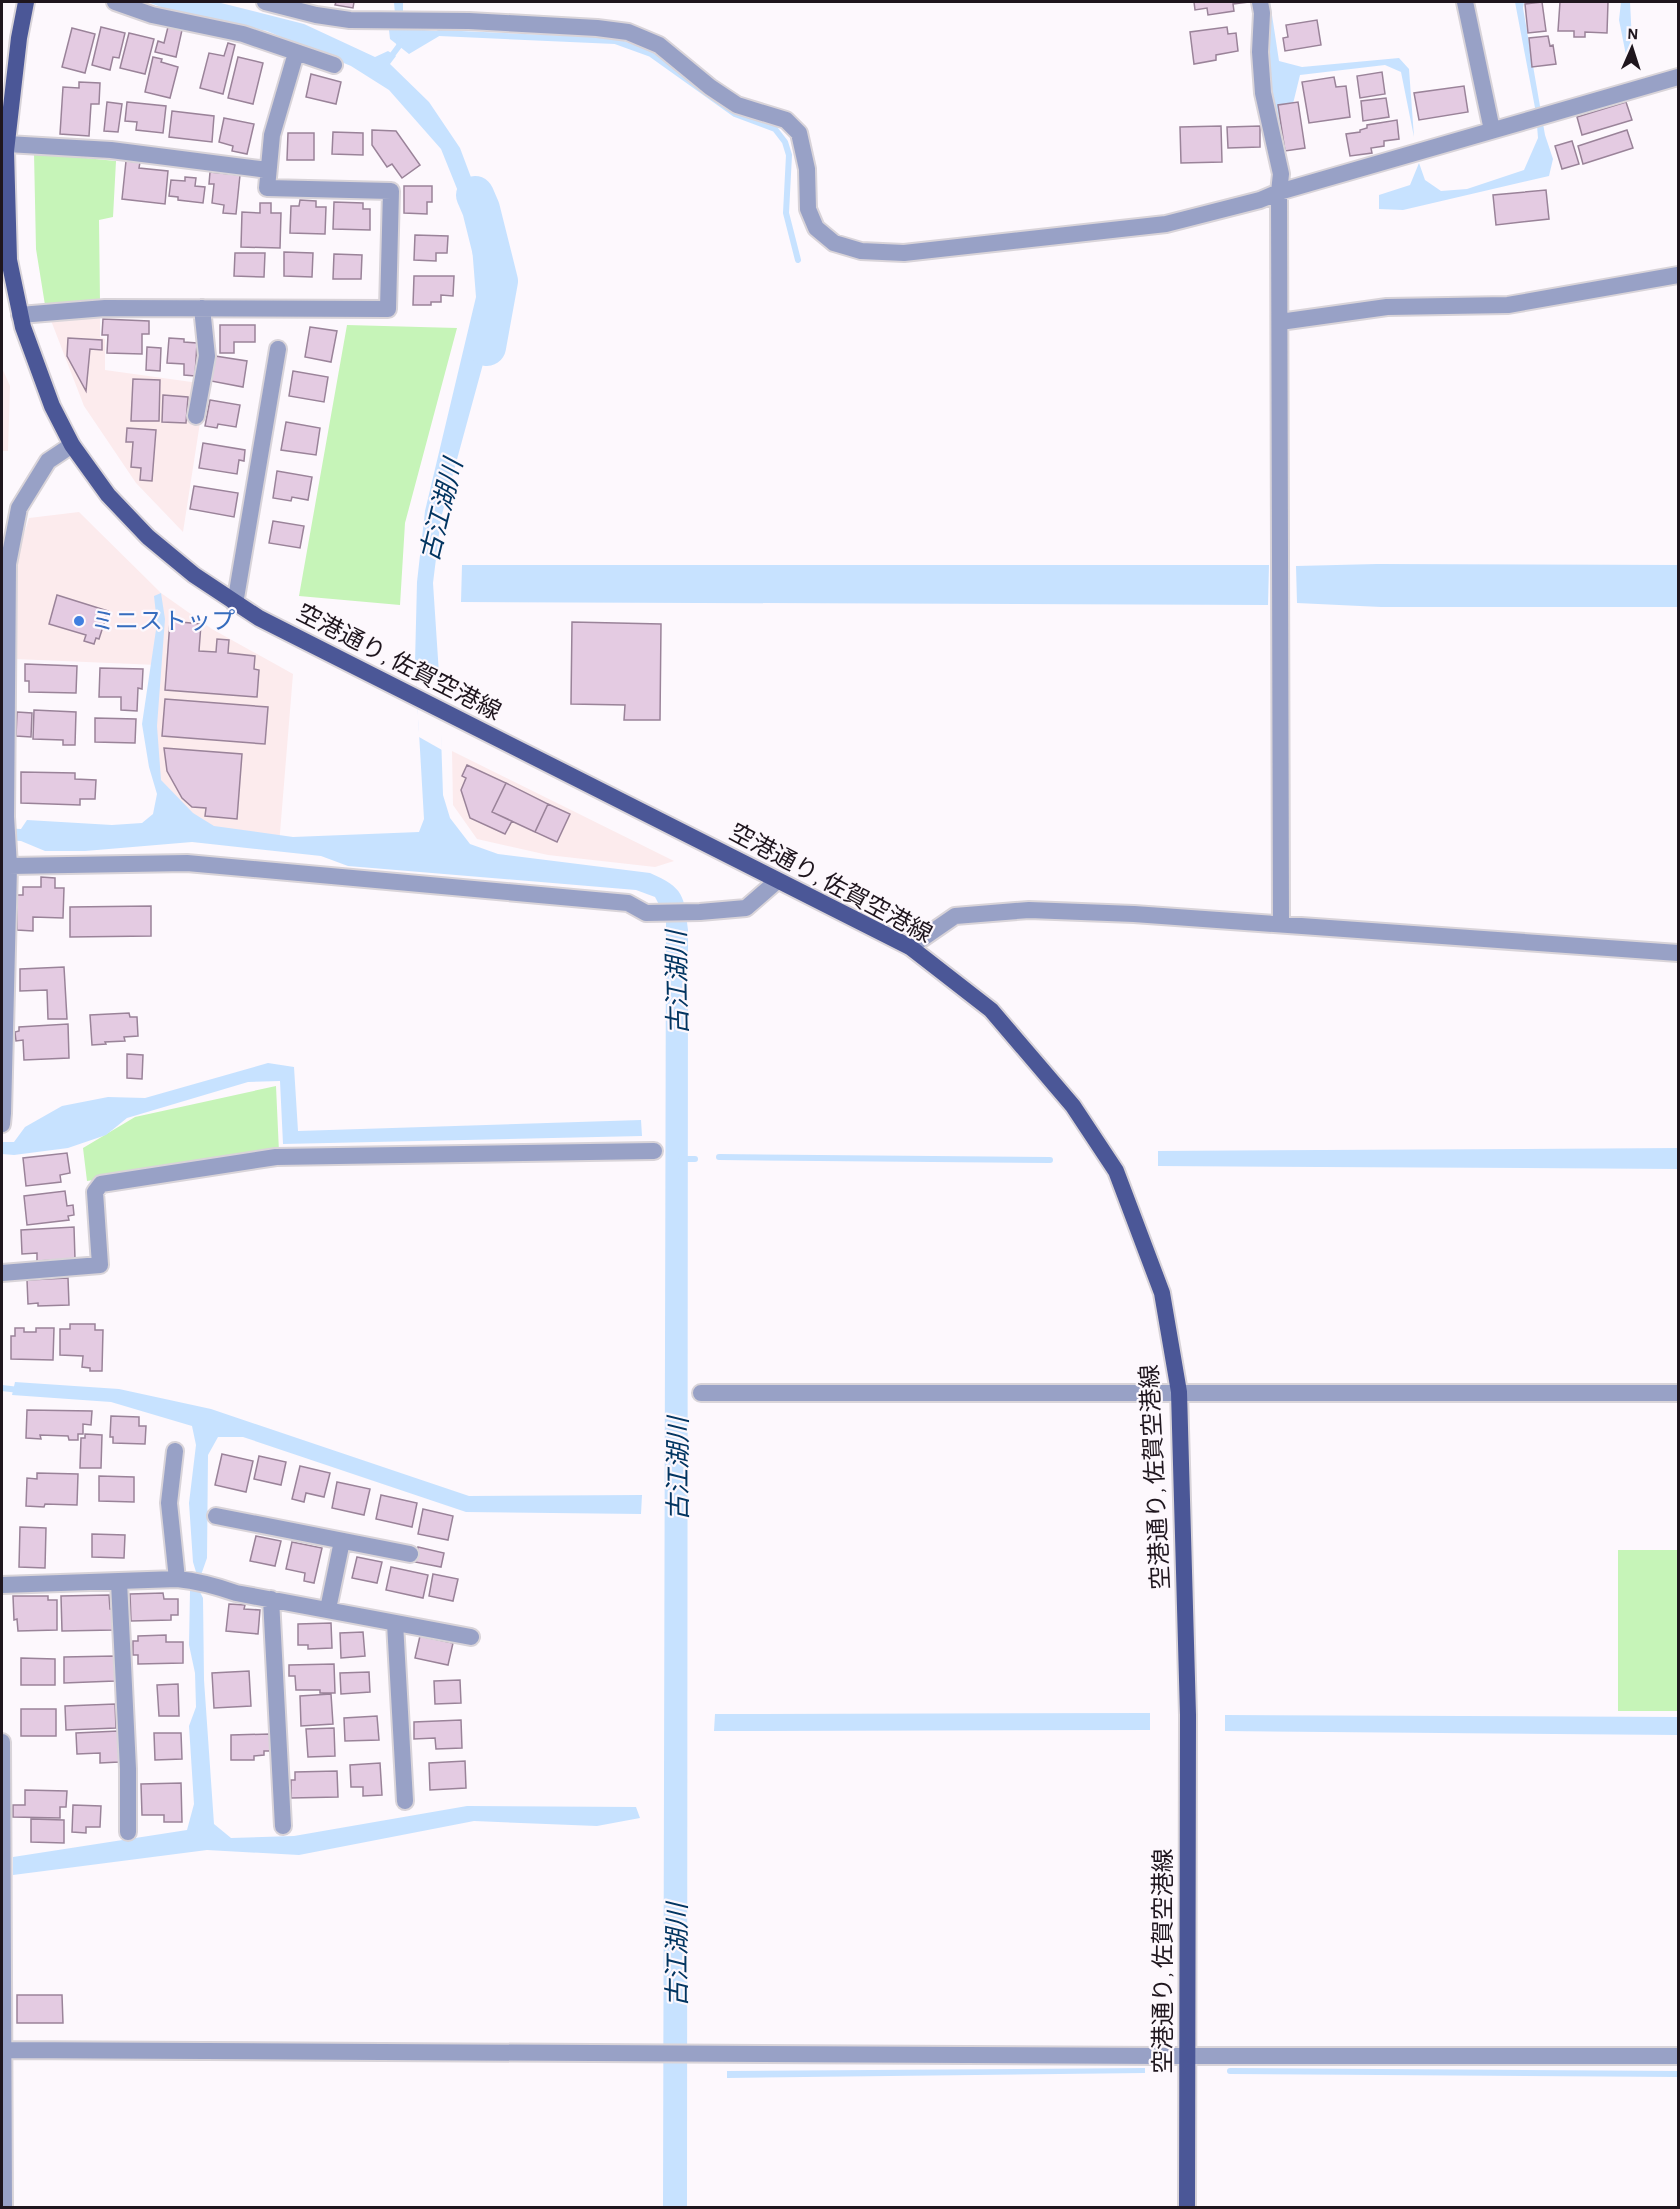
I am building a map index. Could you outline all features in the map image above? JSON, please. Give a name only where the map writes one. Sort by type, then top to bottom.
[{"type":"main road","name":"空港通り, 佐賀空港線","points":[[26,2],[19,38],[7,144],[9,260],[23,327],[52,406],[72,445],[108,495],[148,537],[194,575],[235,604],[910,947],[991,1010],[1073,1106],[1116,1171],[1162,1293],[1179,1392],[1188,1715],[1186,2208]]},
{"type":"street","points":[[115,2],[152,15],[243,34],[334,65]]},
{"type":"street","points":[[265,2],[317,8],[350,20],[469,21],[597,28],[628,32],[659,45],[710,87],[737,105],[786,120],[799,133],[807,169],[808,209],[816,228],[834,243],[861,251],[904,253],[1166,224],[1260,200],[1279,192],[1678,77]]},
{"type":"street","points":[[1260,2],[1263,93],[1281,174],[1279,192],[1281,924]]},
{"type":"street","points":[[1465,2],[1492,130]]},
{"type":"street","points":[[20,315],[105,308],[388,309],[391,191],[267,188],[272,135],[296,53]]},
{"type":"street","points":[[7,144],[111,150],[268,170]]},
{"type":"street","points":[[1280,322],[1387,307],[1508,305],[1678,275]]},
{"type":"street","points":[[196,416],[207,356],[202,308]]},
{"type":"street","points":[[235,604],[278,350]]},
{"type":"street","points":[[2,1124],[5,907],[9,866],[5,820],[5,564],[19,508],[48,461],[72,445]]},
{"type":"street","points":[[2,508],[19,508]]},
{"type":"street","points":[[9,866],[186,862],[628,903],[646,913],[746,908],[777,880]]},
{"type":"street","points":[[910,947],[955,916],[1029,910],[1134,914],[1678,953]]},
{"type":"street","points":[[2,1273],[100,1265],[95,1192],[101,1184],[276,1157],[654,1150]]},
{"type":"street","points":[[701,1393],[1678,1393]]},
{"type":"street","points":[[176,1451],[169,1503],[190,1581]]},
{"type":"street","points":[[216,1516],[410,1554]]},
{"type":"street","points":[[328,1609],[342,1541]]},
{"type":"street","points":[[2,1585],[190,1581],[236,1593],[471,1637]]},
{"type":"street","points":[[119,1582],[128,1769],[128,1832]]},
{"type":"street","points":[[271,1599],[283,1826]]},
{"type":"street","points":[[395,1623],[405,1801]]},
{"type":"street","points":[[2,1742],[3,2208]]},
{"type":"street","points":[[2,2050],[1678,2056]]},
{"type":"shaded area","points":[[100,302],[100,337],[105,339],[105,370],[206,384],[183,532],[136,483],[84,406],[45,305]]},
{"type":"shaded area","points":[[2,368],[10,386],[8,451],[2,451]]},
{"type":"shaded area","points":[[79,512],[161,593],[212,629],[293,674],[279,845],[173,826],[153,766],[157,665],[15,659],[15,562],[29,518]]},
{"type":"shaded area","points":[[452,751],[674,861],[655,867],[548,855],[477,839],[453,805]]},
{"type":"green space","points":[[34,153],[116,161],[113,217],[99,220],[100,302],[45,305],[36,249]]},
{"type":"green space","points":[[347,325],[457,328],[405,523],[400,605],[299,596]]},
{"type":"green space","points":[[276,1086],[279,1152],[87,1181],[83,1148],[135,1117]]},
{"type":"green space","points":[[1618,1550],[1678,1550],[1678,1711],[1618,1711]]},
{"type":"water","points":[[147,2],[217,2],[304,24],[375,57],[388,51],[396,56],[390,64],[429,102],[460,148],[487,220],[498,309],[441,518],[433,583],[443,795],[450,818],[470,844],[498,854],[650,873],[676,888],[685,908],[688,930],[687,2207],[663,2207],[666,918],[655,897],[636,890],[348,866],[321,856],[192,842],[85,851],[45,851],[21,841],[2,840],[2,828],[21,829],[27,820],[112,825],[142,823],[153,814],[157,794],[149,767],[142,724],[157,623],[154,596],[161,593],[165,619],[157,726],[161,780],[193,813],[214,826],[293,837],[419,832],[424,819],[415,663],[417,582],[425,511],[476,297],[470,221],[441,149],[389,90],[351,66],[267,31],[178,13]]},
{"type":"water","points":[[394,2],[403,2],[403,28],[446,32],[409,54],[390,39],[389,30],[396,27]]},
{"type":"water","points":[[1266,2],[1270,2],[1279,61],[1302,67],[1399,58],[1409,69],[1414,137],[1401,72],[1385,65],[1300,75],[1283,145],[1266,59],[1270,27]]},
{"type":"water","points":[[1515,2],[1524,2],[1523,8],[1545,135],[1553,159],[1549,176],[1403,210],[1379,209],[1379,195],[1410,185],[1419,163],[1425,180],[1441,191],[1467,189],[1524,170],[1538,138],[1536,113]]},
{"type":"water","points":[[1621,2],[1630,2],[1633,61],[1628,65],[1619,20]]},
{"type":"water","points":[[462,565],[1269,565],[1268,605],[461,602]]},
{"type":"water","points":[[1678,565],[1678,607],[1381,607],[1297,603],[1296,566]]},
{"type":"water","points":[[268,1063],[294,1067],[298,1131],[641,1120],[642,1136],[283,1144],[280,1081],[248,1082],[127,1118],[106,1135],[68,1148],[14,1155],[2,1154],[2,1142],[14,1142],[25,1127],[62,1106],[108,1097],[145,1098]]},
{"type":"water","points":[[1678,1148],[1678,1169],[1158,1166],[1158,1151]]},
{"type":"water","points":[[15,1382],[119,1389],[211,1409],[469,1496],[642,1495],[641,1514],[466,1512],[243,1437],[218,1437],[208,1455],[207,1558],[201,1575],[200,1592],[203,1598],[204,1680],[214,1824],[231,1838],[294,1836],[467,1806],[636,1807],[640,1818],[597,1826],[474,1821],[299,1855],[207,1850],[13,1875],[13,1857],[187,1830],[194,1804],[189,1726],[196,1707],[195,1673],[189,1645],[190,1591],[194,1591],[196,1572],[193,1562],[189,1503],[196,1445],[192,1426],[111,1402],[12,1395]]},
{"type":"water","points":[[1150,1713],[1150,1730],[714,1731],[715,1714]]},
{"type":"water","points":[[1225,1715],[1678,1717],[1678,1735],[1225,1731]]},
{"type":"water","points":[[1145,2068],[1145,2073],[727,2078],[727,2071]]},
{"type":"pier","points":[[415,663],[439,674],[442,750],[419,737]]},
{"type":"building","points":[[336,2],[354,2],[353,8],[335,5]]},
{"type":"building","points":[[1194,2],[1249,2],[1233,4],[1234,11],[1208,15],[1207,8],[1195,10]]},
{"type":"building","points":[[1542,2],[1546,31],[1528,33],[1525,4]]},
{"type":"building","points":[[1560,2],[1608,2],[1607,33],[1585,32],[1585,37],[1574,37],[1574,31],[1558,31]]},
{"type":"building","points":[[1317,20],[1321,45],[1285,51],[1283,38],[1288,37],[1286,25]]},
{"type":"building","points":[[101,27],[125,33],[119,58],[113,57],[110,70],[92,65]]},
{"type":"building","points":[[168,27],[182,30],[176,57],[155,52],[158,41],[164,43]]},
{"type":"building","points":[[1227,27],[1228,34],[1236,33],[1238,51],[1216,55],[1216,60],[1194,64],[1190,32]]},
{"type":"building","points":[[72,28],[95,34],[85,73],[62,67]]},
{"type":"building","points":[[129,33],[154,39],[145,74],[120,68]]},
{"type":"building","points":[[1548,36],[1550,46],[1553,45],[1556,64],[1532,67],[1529,38]]},
{"type":"building","points":[[228,43],[235,45],[223,94],[200,88],[209,53],[224,56]]},
{"type":"building","points":[[153,57],[178,67],[170,98],[145,92]]},
{"type":"building","points":[[238,57],[263,63],[253,104],[228,98]]},
{"type":"building","points":[[1382,72],[1385,94],[1360,98],[1357,76]]},
{"type":"building","points":[[311,74],[341,82],[336,104],[306,97]]},
{"type":"building","points":[[1334,77],[1336,87],[1346,86],[1350,117],[1309,123],[1302,82]]},
{"type":"building","points":[[79,82],[100,83],[99,104],[91,104],[89,136],[60,134],[63,87],[79,88]]},
{"type":"building","points":[[1464,86],[1468,112],[1419,120],[1414,93]]},
{"type":"building","points":[[1386,98],[1389,117],[1363,121],[1361,101]]},
{"type":"building","points":[[107,102],[122,104],[118,132],[104,131]]},
{"type":"building","points":[[127,102],[166,106],[163,133],[136,130],[137,122],[125,121]]},
{"type":"building","points":[[1298,102],[1305,148],[1285,151],[1278,105]]},
{"type":"building","points":[[1626,102],[1632,120],[1582,135],[1577,117]]},
{"type":"building","points":[[172,111],[214,116],[212,142],[169,137]]},
{"type":"building","points":[[224,118],[254,124],[247,154],[232,151],[233,146],[219,142]]},
{"type":"building","points":[[1397,120],[1399,139],[1384,141],[1384,146],[1371,148],[1372,153],[1350,156],[1346,134],[1360,132],[1367,128],[1367,125]]},
{"type":"building","points":[[1221,126],[1222,162],[1181,163],[1180,127]]},
{"type":"building","points":[[1260,126],[1260,147],[1228,148],[1227,127]]},
{"type":"building","points":[[372,130],[396,131],[420,165],[402,178],[392,164],[387,167],[372,145]]},
{"type":"building","points":[[1627,130],[1633,148],[1583,164],[1578,146]]},
{"type":"building","points":[[333,132],[363,133],[363,155],[332,154]]},
{"type":"building","points":[[288,133],[314,133],[314,160],[287,160]]},
{"type":"building","points":[[1572,141],[1579,164],[1562,169],[1555,146]]},
{"type":"building","points":[[126,161],[140,162],[139,168],[168,171],[165,204],[122,199]]},
{"type":"building","points":[[210,172],[240,175],[236,214],[223,213],[224,205],[212,203],[214,184],[209,184]]},
{"type":"building","points":[[185,177],[196,178],[195,186],[205,187],[203,203],[178,200],[178,197],[169,196],[171,180],[185,181]]},
{"type":"building","points":[[404,186],[432,186],[432,202],[427,202],[427,214],[404,213]]},
{"type":"building","points":[[1546,190],[1549,219],[1496,225],[1493,195]]},
{"type":"building","points":[[300,200],[316,201],[316,207],[326,207],[325,234],[290,233],[291,206],[299,206]]},
{"type":"building","points":[[334,202],[363,203],[363,209],[370,209],[370,230],[333,229]]},
{"type":"building","points":[[260,203],[271,203],[271,213],[281,213],[280,248],[241,247],[242,212],[260,213]]},
{"type":"building","points":[[415,235],[448,236],[447,253],[436,253],[436,261],[414,260]]},
{"type":"building","points":[[284,252],[313,253],[312,277],[284,276]]},
{"type":"building","points":[[235,253],[265,253],[264,277],[234,276]]},
{"type":"building","points":[[334,254],[362,255],[361,279],[333,279]]},
{"type":"building","points":[[414,276],[454,276],[453,296],[441,295],[441,302],[431,302],[431,305],[413,305]]},
{"type":"building","points":[[103,319],[149,321],[149,334],[142,334],[142,354],[107,353],[108,335],[102,335]]},
{"type":"building","points":[[220,325],[255,325],[255,342],[234,342],[234,353],[220,353]]},
{"type":"building","points":[[310,327],[337,331],[331,362],[305,357]]},
{"type":"building","points":[[68,338],[102,340],[102,350],[90,349],[86,391],[67,356]]},
{"type":"building","points":[[169,338],[197,343],[195,376],[184,375],[184,364],[167,363]]},
{"type":"building","points":[[147,347],[161,348],[160,371],[146,370]]},
{"type":"building","points":[[215,356],[247,361],[243,387],[211,381]]},
{"type":"building","points":[[293,371],[328,377],[324,402],[289,396]]},
{"type":"building","points":[[133,379],[160,380],[159,421],[131,421]]},
{"type":"building","points":[[163,395],[188,397],[186,423],[162,422]]},
{"type":"building","points":[[210,400],[240,405],[236,427],[218,424],[217,428],[205,426]]},
{"type":"building","points":[[286,422],[320,428],[316,455],[281,450]]},
{"type":"building","points":[[127,428],[156,430],[152,481],[140,480],[141,468],[131,467],[133,442],[126,442]]},
{"type":"building","points":[[203,443],[245,450],[244,461],[239,460],[237,474],[199,468]]},
{"type":"building","points":[[277,471],[312,477],[308,500],[292,497],[291,501],[273,498]]},
{"type":"building","points":[[194,486],[238,493],[234,517],[190,509]]},
{"type":"building","points":[[273,521],[304,526],[300,548],[269,543]]},
{"type":"building","points":[[57,595],[108,611],[99,639],[96,638],[94,644],[84,641],[86,635],[49,624]]},
{"type":"building","points":[[170,621],[201,624],[199,651],[216,652],[217,639],[229,640],[228,653],[255,656],[254,669],[259,670],[257,697],[165,690]]},
{"type":"building","points":[[572,622],[661,624],[660,720],[624,720],[625,705],[571,704]]},
{"type":"building","points":[[25,664],[77,666],[76,693],[29,692],[29,681],[25,681]]},
{"type":"building","points":[[100,668],[143,669],[142,689],[138,688],[137,711],[121,710],[121,697],[99,697]]},
{"type":"building","points":[[165,699],[268,707],[265,744],[162,736]]},
{"type":"building","points":[[34,710],[76,712],[75,745],[63,745],[63,740],[33,739]]},
{"type":"building","points":[[17,712],[32,713],[31,737],[16,736]]},
{"type":"building","points":[[95,718],[136,719],[135,743],[95,742]]},
{"type":"building","points":[[164,748],[242,754],[237,819],[205,816],[206,808],[192,807],[182,798],[167,771]]},
{"type":"building","points":[[467,765],[506,783],[492,812],[512,821],[505,834],[470,818],[461,790],[466,778],[462,776]]},
{"type":"building","points":[[21,772],[75,773],[75,779],[96,780],[95,799],[80,799],[80,805],[21,803]]},
{"type":"building","points":[[506,783],[548,804],[535,832],[492,812]]},
{"type":"building","points":[[548,804],[570,814],[557,842],[535,832]]},
{"type":"building","points":[[41,877],[55,878],[55,888],[64,888],[63,918],[33,917],[33,931],[17,930],[17,895],[23,895],[23,887],[41,887]]},
{"type":"building","points":[[151,906],[151,936],[70,937],[70,907]]},
{"type":"building","points":[[64,967],[67,1019],[48,1019],[47,990],[20,991],[20,969]]},
{"type":"building","points":[[129,1013],[130,1017],[137,1017],[138,1036],[124,1037],[125,1041],[92,1045],[90,1015]]},
{"type":"building","points":[[68,1024],[69,1058],[24,1060],[23,1040],[16,1041],[15,1032],[19,1031],[19,1027]]},
{"type":"building","points":[[127,1054],[143,1055],[142,1079],[127,1078]]},
{"type":"building","points":[[67,1153],[70,1173],[60,1175],[61,1182],[26,1186],[23,1158]]},
{"type":"building","points":[[65,1191],[67,1206],[73,1205],[74,1215],[68,1216],[69,1220],[27,1225],[24,1196]]},
{"type":"building","points":[[74,1227],[75,1259],[37,1261],[37,1253],[22,1254],[21,1230]]},
{"type":"building","points":[[68,1278],[69,1305],[28,1304],[27,1280]]},
{"type":"building","points":[[70,1324],[95,1324],[95,1330],[103,1330],[102,1371],[90,1371],[90,1368],[82,1367],[83,1356],[60,1355],[60,1329],[70,1329]]},
{"type":"building","points":[[15,1328],[24,1328],[24,1332],[36,1332],[36,1328],[54,1328],[53,1360],[11,1359],[11,1336],[15,1336]]},
{"type":"building","points":[[27,1410],[92,1411],[91,1425],[83,1424],[83,1434],[78,1434],[78,1440],[69,1440],[68,1436],[40,1435],[41,1439],[26,1438]]},
{"type":"building","points":[[111,1416],[139,1417],[139,1426],[146,1426],[145,1444],[113,1443],[113,1437],[110,1437]]},
{"type":"building","points":[[85,1434],[102,1435],[101,1468],[80,1468],[81,1438],[85,1438]]},
{"type":"building","points":[[222,1454],[253,1461],[246,1492],[215,1485]]},
{"type":"building","points":[[259,1456],[286,1462],[281,1485],[254,1479]]},
{"type":"building","points":[[300,1466],[330,1473],[324,1497],[306,1493],[304,1502],[292,1499]]},
{"type":"building","points":[[37,1473],[78,1474],[77,1505],[26,1506],[27,1478],[37,1479]]},
{"type":"building","points":[[99,1476],[134,1477],[134,1502],[99,1501]]},
{"type":"building","points":[[337,1482],[370,1489],[364,1515],[332,1508]]},
{"type":"building","points":[[381,1495],[417,1503],[412,1527],[376,1519]]},
{"type":"building","points":[[423,1509],[453,1516],[448,1540],[418,1534]]},
{"type":"building","points":[[20,1527],[46,1528],[45,1568],[19,1567]]},
{"type":"building","points":[[92,1534],[125,1535],[124,1558],[92,1557]]},
{"type":"building","points":[[256,1536],[281,1541],[275,1566],[250,1561]]},
{"type":"building","points":[[292,1542],[322,1548],[314,1583],[304,1581],[305,1573],[286,1569]]},
{"type":"building","points":[[418,1547],[444,1553],[441,1567],[415,1562]]},
{"type":"building","points":[[357,1557],[382,1562],[377,1583],[352,1578]]},
{"type":"building","points":[[391,1567],[428,1575],[423,1598],[386,1590]]},
{"type":"building","points":[[433,1574],[458,1579],[453,1601],[429,1596]]},
{"type":"building","points":[[163,1593],[164,1599],[178,1599],[178,1615],[171,1615],[171,1620],[131,1621],[130,1594]]},
{"type":"building","points":[[109,1595],[110,1609],[113,1609],[113,1630],[62,1631],[61,1596]]},
{"type":"building","points":[[13,1596],[48,1596],[48,1600],[57,1600],[57,1630],[18,1631],[17,1619],[14,1620]]},
{"type":"building","points":[[229,1604],[245,1605],[244,1609],[260,1610],[258,1634],[226,1631]]},
{"type":"building","points":[[331,1623],[332,1648],[308,1649],[308,1645],[298,1645],[298,1624]]},
{"type":"building","points":[[363,1632],[365,1656],[341,1658],[340,1633]]},
{"type":"building","points":[[166,1635],[166,1642],[183,1642],[183,1663],[138,1664],[138,1655],[133,1655],[133,1641],[138,1641],[138,1636]]},
{"type":"building","points":[[420,1636],[453,1643],[448,1665],[415,1658]]},
{"type":"building","points":[[115,1656],[115,1681],[64,1683],[64,1657]]},
{"type":"building","points":[[21,1658],[55,1659],[55,1685],[21,1685]]},
{"type":"building","points":[[334,1664],[335,1693],[320,1693],[320,1690],[296,1690],[295,1676],[289,1676],[289,1665]]},
{"type":"building","points":[[249,1671],[251,1706],[214,1708],[212,1673]]},
{"type":"building","points":[[369,1672],[370,1692],[341,1694],[340,1673]]},
{"type":"building","points":[[460,1680],[461,1703],[435,1704],[434,1681]]},
{"type":"building","points":[[178,1684],[179,1716],[159,1716],[157,1685]]},
{"type":"building","points":[[331,1694],[333,1724],[301,1726],[300,1696]]},
{"type":"building","points":[[115,1704],[116,1728],[66,1730],[65,1706]]},
{"type":"building","points":[[21,1709],[56,1709],[56,1736],[21,1736]]},
{"type":"building","points":[[377,1716],[379,1740],[345,1741],[344,1718]]},
{"type":"building","points":[[461,1720],[462,1748],[436,1749],[435,1738],[414,1739],[414,1722]]},
{"type":"building","points":[[334,1728],[335,1756],[308,1757],[306,1729]]},
{"type":"building","points":[[118,1731],[119,1762],[100,1763],[100,1753],[77,1754],[76,1733]]},
{"type":"building","points":[[154,1733],[181,1733],[182,1759],[155,1760]]},
{"type":"building","points":[[270,1734],[270,1751],[264,1751],[264,1755],[254,1756],[254,1760],[231,1760],[231,1735]]},
{"type":"building","points":[[465,1761],[466,1788],[430,1790],[429,1763]]},
{"type":"building","points":[[380,1763],[382,1795],[363,1796],[363,1787],[351,1787],[350,1765]]},
{"type":"building","points":[[337,1771],[338,1797],[291,1798],[291,1780],[295,1780],[295,1772]]},
{"type":"building","points":[[181,1783],[182,1822],[164,1822],[164,1815],[142,1815],[141,1784]]},
{"type":"building","points":[[25,1790],[67,1791],[66,1807],[60,1807],[60,1818],[13,1817],[13,1805],[25,1805]]},
{"type":"building","points":[[73,1805],[101,1806],[100,1827],[86,1827],[86,1833],[72,1832]]},
{"type":"building","points":[[31,1819],[64,1820],[64,1843],[31,1842]]},
{"type":"building","points":[[17,1995],[62,1995],[63,2023],[17,2023]]},
{"type":"waterway","points":[[439,33],[615,41],[651,54],[735,114],[775,129],[785,142],[789,155],[786,213],[798,260]]},
{"type":"waterway","points":[[390,58],[399,46],[400,38]]},
{"type":"waterway","name":"古江湖川","points":[[475,195],[481,209],[499,281],[487,347]]},
{"type":"waterway","points":[[719,1157],[1050,1160]]},
{"type":"waterway","points":[[681,1159],[695,1159]]},
{"type":"waterway","points":[[2,1388],[19,1390]]},
{"type":"waterway","points":[[1230,2071],[1678,2074]]},
{"type":"place","name":"ミニストップ","points":[[79,621]]}]
